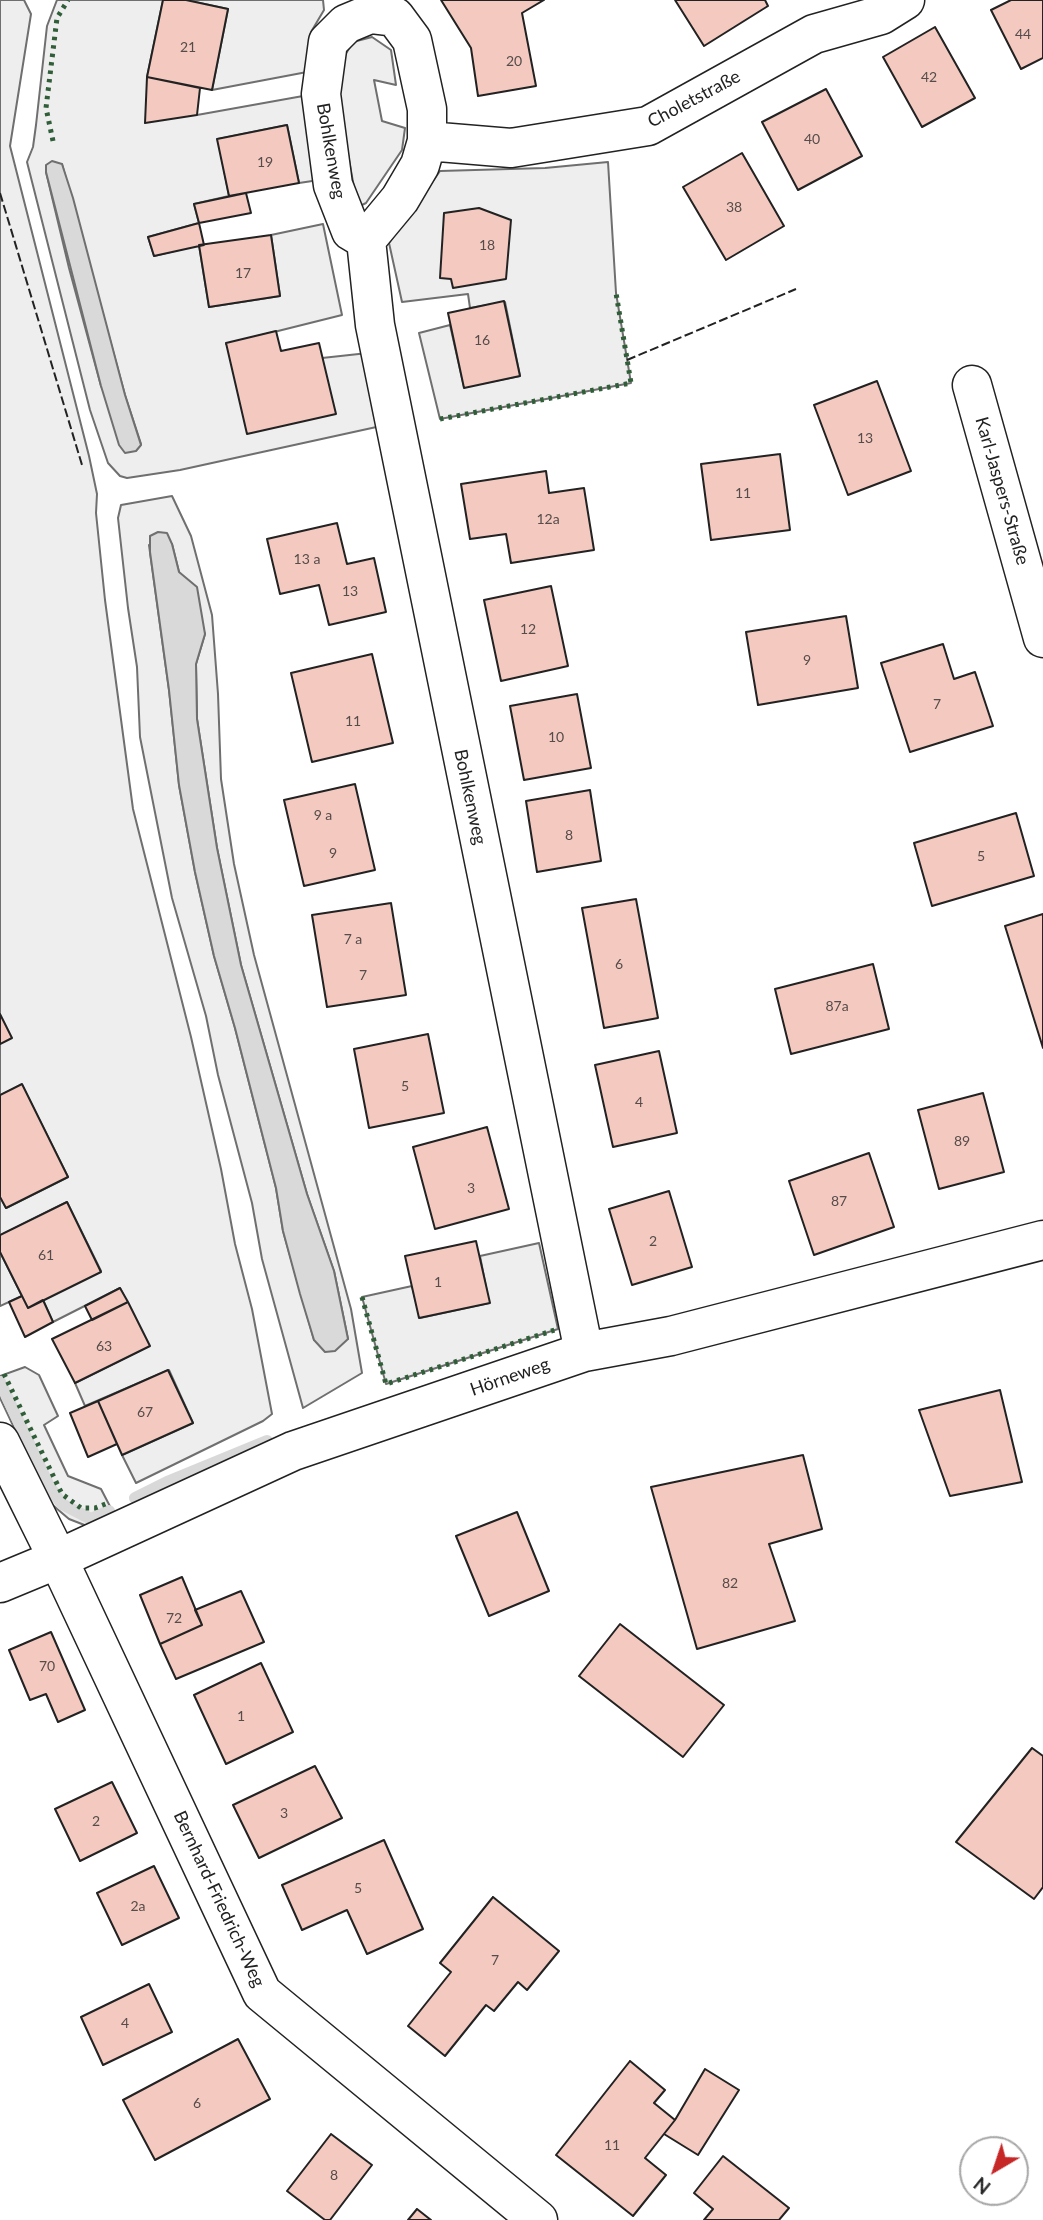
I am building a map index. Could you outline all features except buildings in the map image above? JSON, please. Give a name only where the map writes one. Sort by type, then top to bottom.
[{"type":"street","name":"Choletstraße","points":[[427,141],[511,148],[648,126],[814,34],[881,15],[905,0]]},
{"type":"street","name":"Bohlkenweg","points":[[366,240],[351,231],[333,185],[321,94],[328,42],[346,24],[370,14],[395,17],[412,40],[427,109],[427,141],[420,165],[400,199],[366,240],[375,326],[584,1352]]},
{"type":"street","name":"Karl-Jaspers-Straße","points":[[972,385],[1043,638]]},
{"type":"street","name":"Hörneweg","points":[[0,1583],[293,1451],[584,1352],[671,1336],[1043,1240]]},
{"type":"street","name":"Bernhard-Friedrich-Weg","points":[[0,1442],[58,1559],[262,1993],[538,2220]]},
{"type":"shaded area","points":[[0,0],[24,0],[31,14],[10,146],[97,494],[96,513],[105,600],[133,809],[191,1037],[235,1244],[252,1309],[272,1414],[263,1421],[136,1483],[122,1455],[193,1423],[169,1370],[85,1406],[75,1383],[149,1346],[120,1288],[53,1322],[43,1300],[101,1271],[67,1202],[0,1235],[0,1197],[6,1208],[68,1177],[22,1085],[0,1095]]},
{"type":"shaded area","points":[[57,0],[163,0],[147,77],[197,115],[303,96],[319,180],[299,183],[287,125],[218,139],[229,196],[194,204],[199,223],[148,237],[154,256],[199,245],[209,307],[280,296],[271,235],[323,224],[342,315],[226,344],[322,358],[368,353],[381,426],[180,470],[127,478],[120,476],[108,463],[90,410],[27,162],[33,147],[47,26]],"holes":[[[62,164],[141,444],[135,451],[101,386],[69,268],[46,172]]]},
{"type":"shaded area","points":[[186,0],[323,0],[324,10],[311,32],[307,72],[212,90],[228,9]]},
{"type":"shaded area","points":[[372,37],[391,50],[396,85],[374,80],[382,121],[405,128],[402,150],[366,203],[360,206],[357,204],[336,88],[339,65],[353,42]]},
{"type":"shaded area","points":[[52,161],[62,164],[73,198],[125,395],[141,445],[136,451],[125,453],[119,445],[101,386],[46,172],[46,165]]},
{"type":"shaded area","points":[[608,162],[616,293],[631,383],[440,419],[419,333],[450,325],[464,387],[520,376],[505,302],[470,308],[468,294],[402,302],[389,243],[440,171],[545,168]]},
{"type":"shaded area","points":[[172,496],[191,536],[212,615],[221,779],[234,864],[254,955],[351,1309],[362,1373],[303,1408],[262,1259],[252,1203],[218,1075],[206,1016],[172,898],[140,737],[137,667],[118,518],[121,505]],"holes":[[[172,544],[179,572],[205,634],[196,664],[197,719],[217,848],[241,965],[307,1194],[334,1271],[348,1339],[314,1340],[283,1231],[276,1188],[214,956],[195,872],[179,785],[149,545]]]},
{"type":"shaded area","points":[[158,532],[167,533],[179,572],[197,587],[205,634],[196,664],[197,719],[217,848],[241,965],[307,1194],[334,1271],[348,1339],[335,1351],[325,1352],[314,1340],[300,1294],[283,1231],[276,1188],[214,956],[195,872],[179,785],[150,552],[150,536]]},
{"type":"shaded area","points":[[539,1243],[558,1329],[386,1384],[362,1297],[412,1286],[420,1318],[489,1303],[480,1256]]},
{"type":"shaded area","points":[[0,1252],[22,1296],[0,1306]]},
{"type":"shaded area","points":[[25,1367],[39,1375],[58,1416],[44,1425],[68,1476],[101,1489],[115,1516],[87,1526],[69,1519],[49,1502],[0,1398],[0,1376]]},
{"type":"waterway","points":[[0,1382],[49,1486],[62,1504],[91,1519],[109,1511]]},
{"type":"waterway","points":[[135,1498],[267,1441]]},
{"type":"hedge","points":[[53,141],[46,108],[57,18],[68,0]]},
{"type":"hedge","points":[[440,419],[631,383],[616,293]]},
{"type":"hedge","points":[[362,1297],[386,1384],[558,1329]]},
{"type":"hedge","points":[[4,1374],[62,1494],[81,1508],[95,1508],[108,1503]]},
{"type":"fence","points":[[0,193],[82,465]]},
{"type":"fence","points":[[627,360],[796,289]]}]
